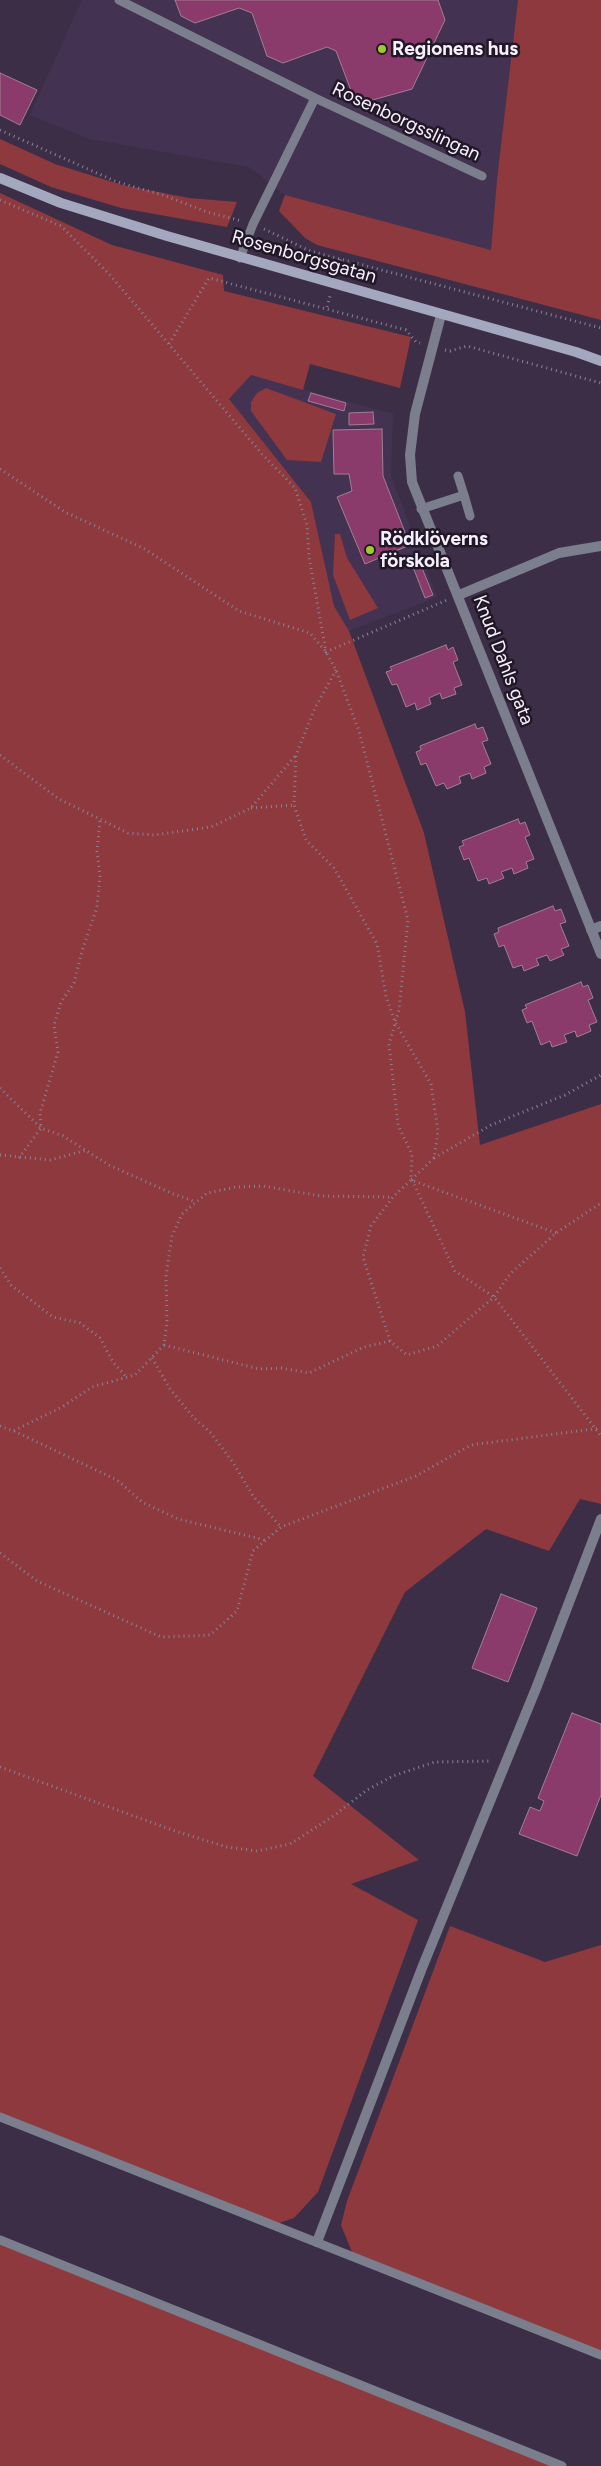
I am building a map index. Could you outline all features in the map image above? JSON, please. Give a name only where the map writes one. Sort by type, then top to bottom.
[{"type":"street","name":"Rosenborgsgatan","points":[[0,178],[60,203],[240,258],[576,352],[601,361]]},
{"type":"street","name":"Knud Dahls gata","points":[[441,315],[415,414],[410,455],[412,482],[421,509],[596,928],[601,954]]},
{"type":"street","points":[[458,595],[559,553],[601,546]]},
{"type":"street","points":[[317,2242],[422,1968],[601,1519]]},
{"type":"lane","name":"Rosenborgsslingan","points":[[119,0],[315,98],[482,176]]},
{"type":"lane","name":"Rosenborgsslingan","points":[[240,258],[253,224],[315,98]]},
{"type":"lane","points":[[458,476],[470,516]]},
{"type":"lane","points":[[421,509],[464,495]]},
{"type":"lane","points":[[0,2117],[601,2355]]},
{"type":"lane","points":[[0,2240],[562,2466]]},
{"type":"path","points":[[0,130],[118,182],[207,212],[253,224],[310,251],[601,328]]},
{"type":"path","points":[[0,200],[61,226],[110,275],[262,454],[295,488],[307,525],[311,565],[326,652]]},
{"type":"path","points":[[169,344],[209,278],[327,307],[406,330],[416,342],[450,351],[467,346],[601,383]]},
{"type":"path","points":[[0,469],[65,512],[145,549],[239,611],[310,634],[326,652],[336,670],[359,731],[408,920],[399,1010],[389,1044],[398,1125],[412,1154],[411,1180],[455,1270],[494,1297],[601,1436]]},
{"type":"path","points":[[326,652],[458,595]]},
{"type":"path","points":[[251,808],[296,755],[315,708],[336,670]]},
{"type":"path","points":[[0,755],[59,799],[100,821],[128,833],[154,835],[211,827],[251,808],[294,805]]},
{"type":"path","points":[[296,755],[294,805],[306,840],[334,868],[377,944],[386,996],[395,1022],[431,1084],[438,1131],[434,1158]]},
{"type":"path","points":[[19,1158],[41,1128],[40,1113],[58,1052],[54,1025],[61,1002],[74,983],[80,968],[82,951],[97,907],[100,876],[97,851],[100,821]]},
{"type":"path","points":[[601,1075],[565,1095],[490,1125],[434,1158],[393,1197],[371,1226],[362,1258],[390,1341],[407,1355],[437,1346],[494,1297],[510,1274],[556,1233],[601,1203]]},
{"type":"path","points":[[0,1088],[41,1128],[63,1136],[109,1165],[171,1193],[196,1202]]},
{"type":"path","points":[[0,1155],[50,1160],[87,1150]]},
{"type":"path","points":[[411,1180],[556,1233]]},
{"type":"path","points":[[13,1431],[62,1407],[92,1387],[134,1375],[164,1345],[167,1322],[166,1276],[172,1236],[182,1214],[207,1193],[236,1187],[263,1186],[322,1196],[393,1197]]},
{"type":"path","points":[[0,1268],[11,1284],[53,1317],[80,1323],[100,1338],[113,1362],[126,1377]]},
{"type":"path","points":[[164,1345],[259,1369],[281,1368],[309,1373],[364,1347],[390,1341]]},
{"type":"path","points":[[152,1358],[170,1389],[192,1417],[211,1433],[234,1464],[254,1496],[281,1527]]},
{"type":"path","points":[[0,1426],[117,1480],[142,1502],[178,1519],[265,1540]]},
{"type":"path","points":[[0,1553],[37,1581],[161,1637],[210,1635],[237,1611],[253,1551],[281,1527],[416,1476],[471,1445],[594,1427],[601,1428]]},
{"type":"path","points":[[0,1767],[172,1830],[227,1847],[257,1851],[290,1844],[332,1817],[367,1790],[393,1776],[435,1762],[506,1761]]},
{"type":"shaded area","points":[[82,0],[518,0],[497,179],[491,250],[285,195],[249,167],[90,139],[30,115]]},
{"type":"shaded area","points":[[518,0],[601,0],[601,320],[317,245],[305,238],[279,211],[285,195],[491,250],[497,179]]},
{"type":"shaded area","points":[[0,139],[55,164],[122,185],[189,198],[237,202],[227,227],[121,208],[51,187],[0,164]]},
{"type":"shaded area","points":[[0,193],[112,245],[223,275],[224,291],[411,337],[400,388],[310,364],[303,390],[251,375],[229,399],[311,502],[334,606],[349,631],[424,833],[465,1012],[480,1145],[601,1104],[601,1504],[580,1499],[549,1551],[486,1529],[405,1592],[313,1776],[419,1860],[351,1884],[418,1920],[318,2192],[294,2218],[273,2225],[0,2117]]},
{"type":"shaded area","name":"Rödklöverns förskola","points":[[251,375],[393,414],[391,476],[437,597],[349,631],[334,606],[311,502],[229,399]]},
{"type":"shaded area","points":[[266,388],[336,414],[321,462],[287,460],[251,411],[251,402],[257,393]]},
{"type":"shaded area","points":[[335,534],[340,534],[347,558],[378,608],[350,620],[333,575]]},
{"type":"shaded area","points":[[450,1926],[545,1962],[601,1945],[601,2355],[354,2257],[341,2225],[347,2201]]},
{"type":"shaded area","points":[[0,2240],[562,2466],[0,2466]]},
{"type":"building","name":"Regionens hus","points":[[175,0],[438,0],[445,20],[412,89],[369,101],[352,93],[336,51],[327,47],[283,63],[267,56],[252,13],[239,8],[195,23],[181,16]]},
{"type":"building","points":[[0,73],[37,90],[20,125],[0,115]]},
{"type":"building","points":[[311,393],[346,403],[344,411],[308,401]]},
{"type":"building","points":[[373,412],[374,424],[349,425],[349,413]]},
{"type":"building","points":[[382,429],[383,476],[410,545],[365,564],[337,497],[352,491],[349,474],[334,474],[333,430]]},
{"type":"building","points":[[420,563],[433,595],[425,598],[413,567]]},
{"type":"building","points":[[446,645],[448,650],[453,647],[458,660],[453,662],[462,685],[454,688],[456,694],[442,699],[440,693],[429,698],[431,704],[417,710],[415,703],[406,707],[397,684],[392,685],[386,672],[392,670],[390,667]]},
{"type":"building","points":[[475,724],[477,729],[483,727],[488,740],[482,742],[491,764],[484,767],[486,773],[472,779],[470,773],[459,777],[461,783],[447,789],[444,783],[436,786],[426,763],[421,765],[416,752],[421,750],[420,746]]},
{"type":"building","points":[[518,819],[520,824],[525,822],[530,835],[525,837],[534,859],[526,862],[528,868],[514,874],[512,868],[501,872],[504,878],[489,884],[487,878],[478,881],[469,858],[464,860],[459,847],[464,845],[462,841]]},
{"type":"building","points":[[553,906],[555,911],[561,909],[566,922],[560,924],[569,946],[561,949],[564,955],[550,961],[547,955],[536,959],[539,965],[524,971],[522,965],[513,968],[504,945],[499,947],[494,934],[499,932],[498,928]]},
{"type":"building","points":[[581,982],[583,987],[588,985],[593,998],[588,1000],[597,1022],[589,1025],[591,1031],[577,1037],[575,1031],[564,1035],[567,1042],[552,1047],[550,1041],[541,1045],[532,1021],[527,1023],[522,1010],[527,1008],[525,1005]]},
{"type":"building","points":[[501,1594],[537,1608],[508,1682],[472,1668]]},
{"type":"building","points":[[572,1713],[601,1724],[601,1795],[577,1856],[519,1834],[530,1807],[540,1811],[544,1801],[538,1798]]},
{"type":"place","name":"Regionens hus","points":[[382,49]]},
{"type":"place","name":"Rödklöverns förskola","points":[[370,550]]}]
